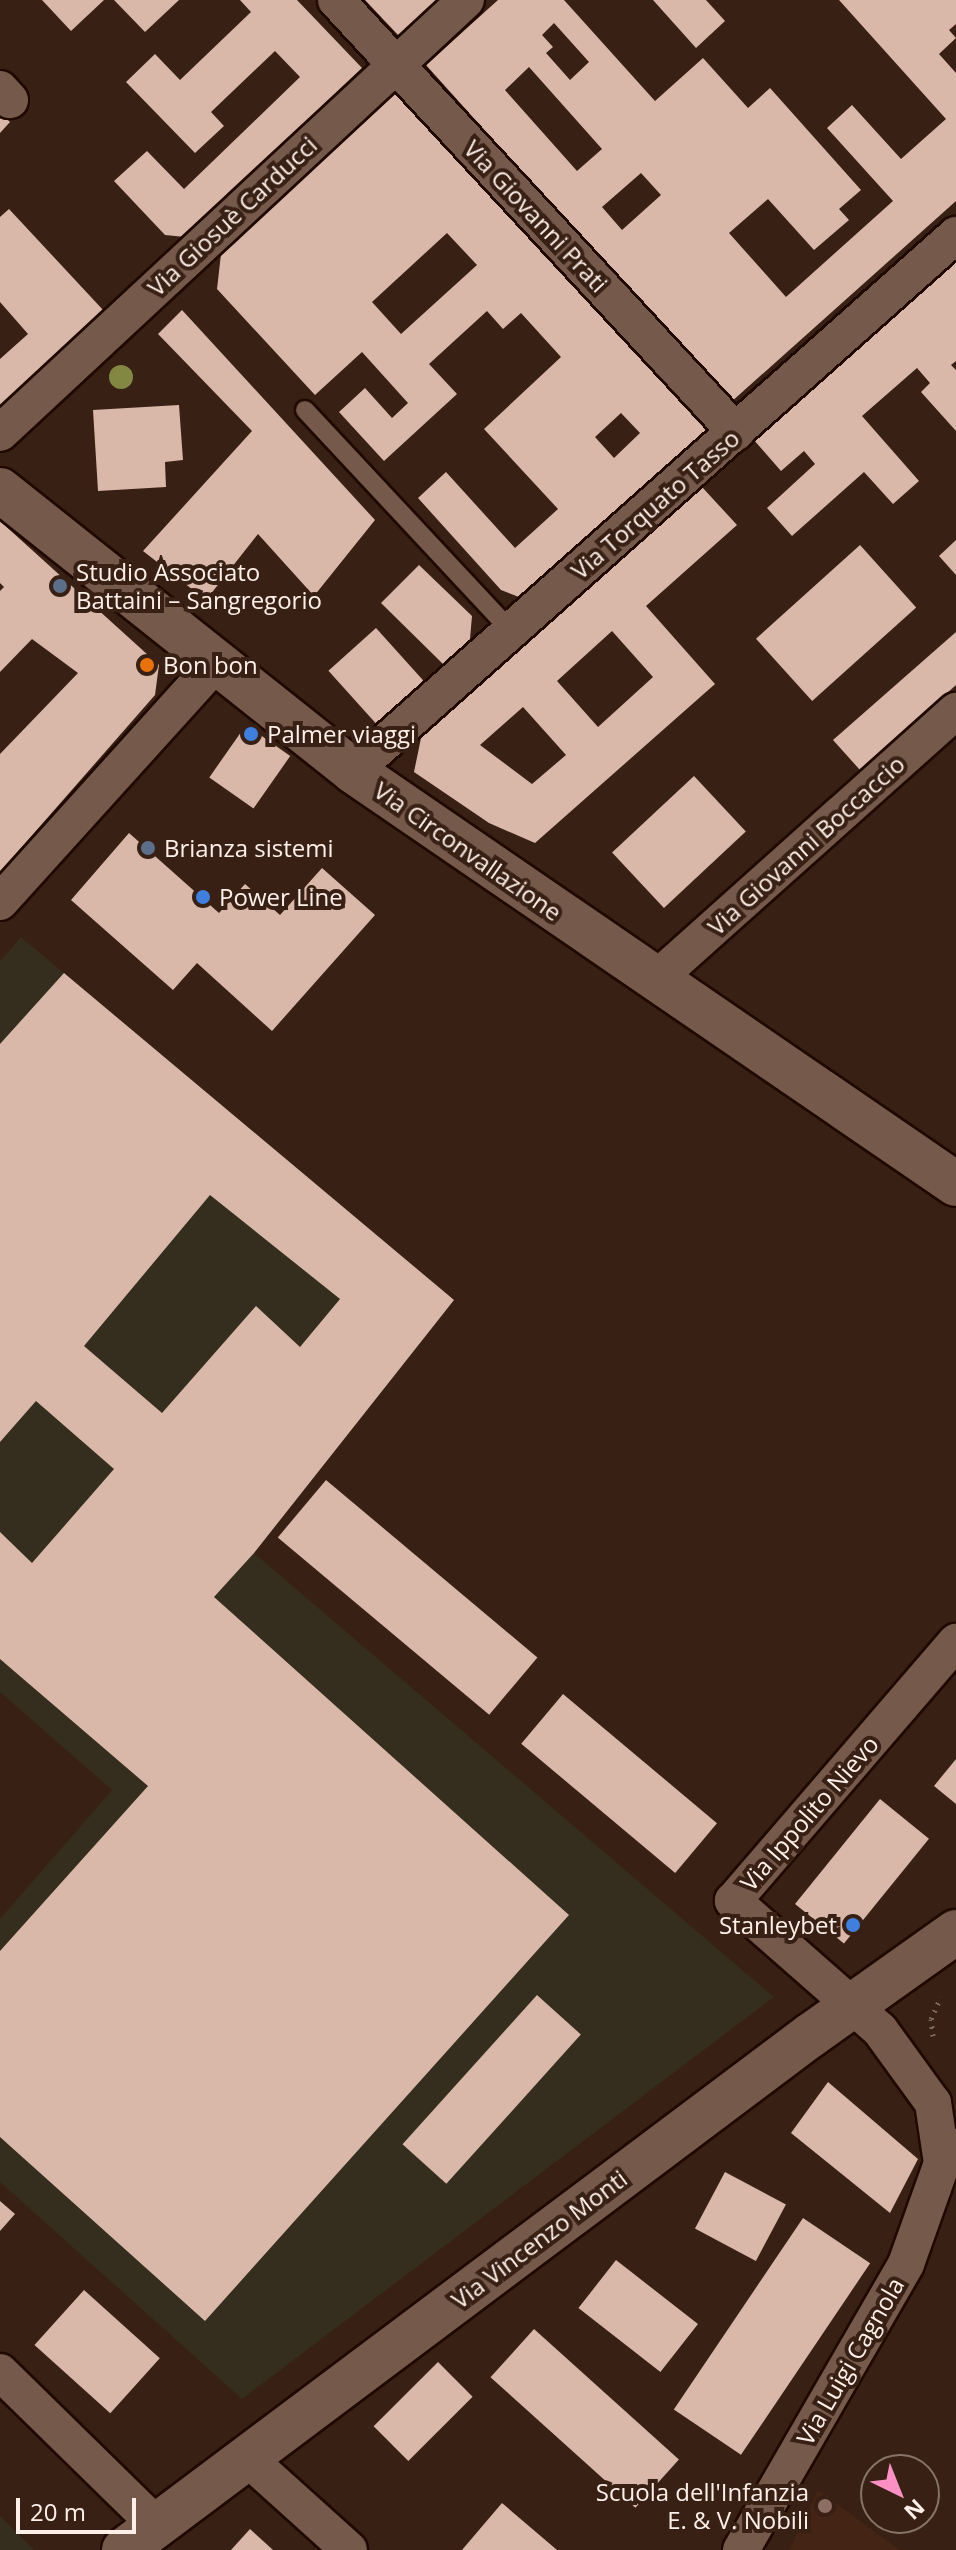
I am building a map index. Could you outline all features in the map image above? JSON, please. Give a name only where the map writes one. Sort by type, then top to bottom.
[{"type":"street","name":"Via Giovanni Prati","points":[[336,0],[736,432]]},
{"type":"street","name":"Via Giosuè Carducci","points":[[0,433],[466,0]]},
{"type":"street","name":"Via Torquato Tasso","points":[[353,771],[956,235]]},
{"type":"street","name":"Via Circonvallazione","points":[[0,490],[353,771],[956,1184]]},
{"type":"street","points":[[0,902],[215,664]]},
{"type":"street","name":"Via Giovanni Boccaccio","points":[[655,980],[956,711]]},
{"type":"street","name":"Via Ippolito Nievo","points":[[851,2007],[733,1901],[956,1642]]},
{"type":"street","name":"Via Vincenzo Monti","points":[[140,2538],[956,1932]]},
{"type":"street","name":"Via Luigi Cagnola","points":[[741,2550],[906,2264],[949,2155],[933,2103],[880,2030],[851,2007]]},
{"type":"street","points":[[0,2372],[140,2538]]},
{"type":"street","points":[[247,2458],[349,2550]]},
{"type":"lane","points":[[305,410],[511,631]]},
{"type":"path","points":[[937,2046],[931,2019],[935,2004],[948,1989]]},
{"type":"shaded area","points":[[21,937],[454,1300],[254,1553],[774,1997],[242,2399],[0,2182],[0,1919],[112,1790],[0,1692],[0,961]]},
{"type":"shaded area","name":"Scuola dell'Infanzia E. & V. Nobili","points":[[818,2490],[860,2521],[860,2534],[878,2534],[900,2550],[789,2550]]},
{"type":"shaded area","points":[[0,2516],[34,2550],[0,2550]]},
{"type":"building","points":[[42,0],[104,0],[71,31]]},
{"type":"building","points":[[114,0],[179,0],[145,32]]},
{"type":"building","points":[[240,0],[297,0],[362,68],[185,237],[165,235],[114,181],[147,151],[184,189],[300,77],[275,51],[211,112],[224,126],[195,153],[126,82],[155,54],[180,80],[251,12]]},
{"type":"building","points":[[365,0],[439,0],[399,36]]},
{"type":"building","points":[[498,0],[564,0],[655,101],[703,58],[748,108],[770,88],[861,190],[839,209],[849,220],[814,250],[768,199],[729,233],[786,297],[893,201],[827,128],[852,105],[901,159],[946,119],[839,0],[956,0],[956,24],[949,30],[956,38],[939,54],[956,73],[956,201],[730,403],[426,65]],"holes":[[[554,23],[589,62],[570,80],[546,53],[553,47],[542,35]],[[529,67],[602,149],[577,171],[505,90]],[[641,173],[661,195],[622,230],[602,207]]]},
{"type":"building","points":[[653,0],[706,0],[725,21],[696,48]]},
{"type":"building","points":[[396,93],[707,431],[524,599],[501,590],[418,498],[446,472],[515,548],[558,509],[484,429],[561,357],[521,313],[503,329],[487,311],[429,364],[457,394],[384,461],[339,412],[365,388],[392,418],[408,403],[362,352],[315,395],[217,289],[221,254]],"holes":[[[447,233],[477,265],[401,334],[372,302]],[[621,413],[640,433],[614,458],[595,437]]]},
{"type":"building","points":[[0,112],[10,122],[0,133]]},
{"type":"building","points":[[9,209],[104,311],[0,406],[0,359],[28,334],[0,302],[0,217]]},
{"type":"building","points":[[956,259],[956,361],[951,365],[956,370],[956,431],[921,392],[930,383],[917,368],[862,416],[919,481],[893,504],[864,472],[792,536],[767,508],[815,464],[804,451],[781,471],[753,439]]},
{"type":"building","points":[[182,310],[375,520],[314,596],[258,534],[206,600],[143,551],[252,431],[158,334]]},
{"type":"building","points":[[179,405],[183,460],[165,462],[166,487],[98,491],[93,410]]},
{"type":"building","points":[[702,487],[737,525],[646,606],[715,684],[535,843],[489,823],[414,772],[421,738]],"holes":[[[612,631],[653,677],[598,727],[557,681]],[[523,707],[566,755],[532,784],[480,745]]]},
{"type":"building","points":[[0,521],[159,665],[155,695],[0,872],[0,754],[78,673],[32,639],[0,672],[0,591],[4,587],[0,583]]},
{"type":"building","points":[[956,540],[956,575],[939,556]]},
{"type":"building","points":[[860,545],[916,607],[812,701],[756,639]]},
{"type":"building","points":[[419,565],[472,616],[470,639],[444,665],[381,603]]},
{"type":"building","points":[[376,628],[424,682],[377,724],[328,671]]},
{"type":"building","points":[[956,632],[956,685],[860,770],[833,740]]},
{"type":"building","points":[[246,725],[290,756],[254,808],[209,777]]},
{"type":"building","points":[[694,776],[746,832],[664,908],[612,852]]},
{"type":"building","points":[[129,833],[219,913],[245,884],[280,915],[322,868],[375,915],[272,1031],[197,963],[173,990],[71,900]]},
{"type":"building","points":[[64,973],[454,1300],[254,1553],[214,1597],[569,1915],[205,2321],[0,2137],[0,1951],[148,1786],[0,1659],[0,1532],[32,1563],[114,1469],[36,1401],[0,1442],[0,1044]],"holes":[[[210,1195],[340,1299],[300,1347],[256,1306],[162,1413],[84,1346]]]},
{"type":"building","points":[[326,1480],[537,1657],[489,1715],[278,1537]]},
{"type":"building","points":[[563,1694],[717,1823],[675,1873],[521,1744]]},
{"type":"building","points":[[956,1759],[956,1804],[934,1786]]},
{"type":"building","points":[[880,1799],[929,1839],[844,1944],[795,1904]]},
{"type":"building","points":[[537,1995],[581,2034],[446,2184],[403,2144]]},
{"type":"building","points":[[828,2082],[918,2159],[890,2213],[791,2133]]},
{"type":"building","points":[[725,2172],[786,2204],[756,2261],[695,2229]]},
{"type":"building","points":[[0,2201],[15,2214],[0,2231]]},
{"type":"building","points":[[803,2218],[870,2263],[741,2455],[674,2410]]},
{"type":"building","points":[[616,2260],[698,2324],[660,2372],[578,2308]]},
{"type":"building","points":[[84,2290],[160,2358],[110,2413],[34,2345]]},
{"type":"building","points":[[534,2329],[679,2459],[635,2508],[491,2377]]},
{"type":"building","points":[[438,2362],[473,2397],[408,2461],[374,2426]]},
{"type":"building","points":[[502,2503],[557,2550],[462,2550]]},
{"type":"building","points":[[250,2529],[273,2550],[231,2550]]},
{"type":"place","name":"Studio Associato Battaini – Sangregorio","points":[[60,586]]},
{"type":"place","name":"Bon bon","points":[[147,665]]},
{"type":"place","name":"Palmer viaggi","points":[[251,734]]},
{"type":"place","name":"Brianza sistemi","points":[[148,848]]},
{"type":"place","name":"Power Line","points":[[203,897]]},
{"type":"place","name":"Stanleybet","points":[[853,1925]]},
{"type":"place","name":"Scuola dell'Infanzia E. & V. Nobili","points":[[825,2506]]}]
